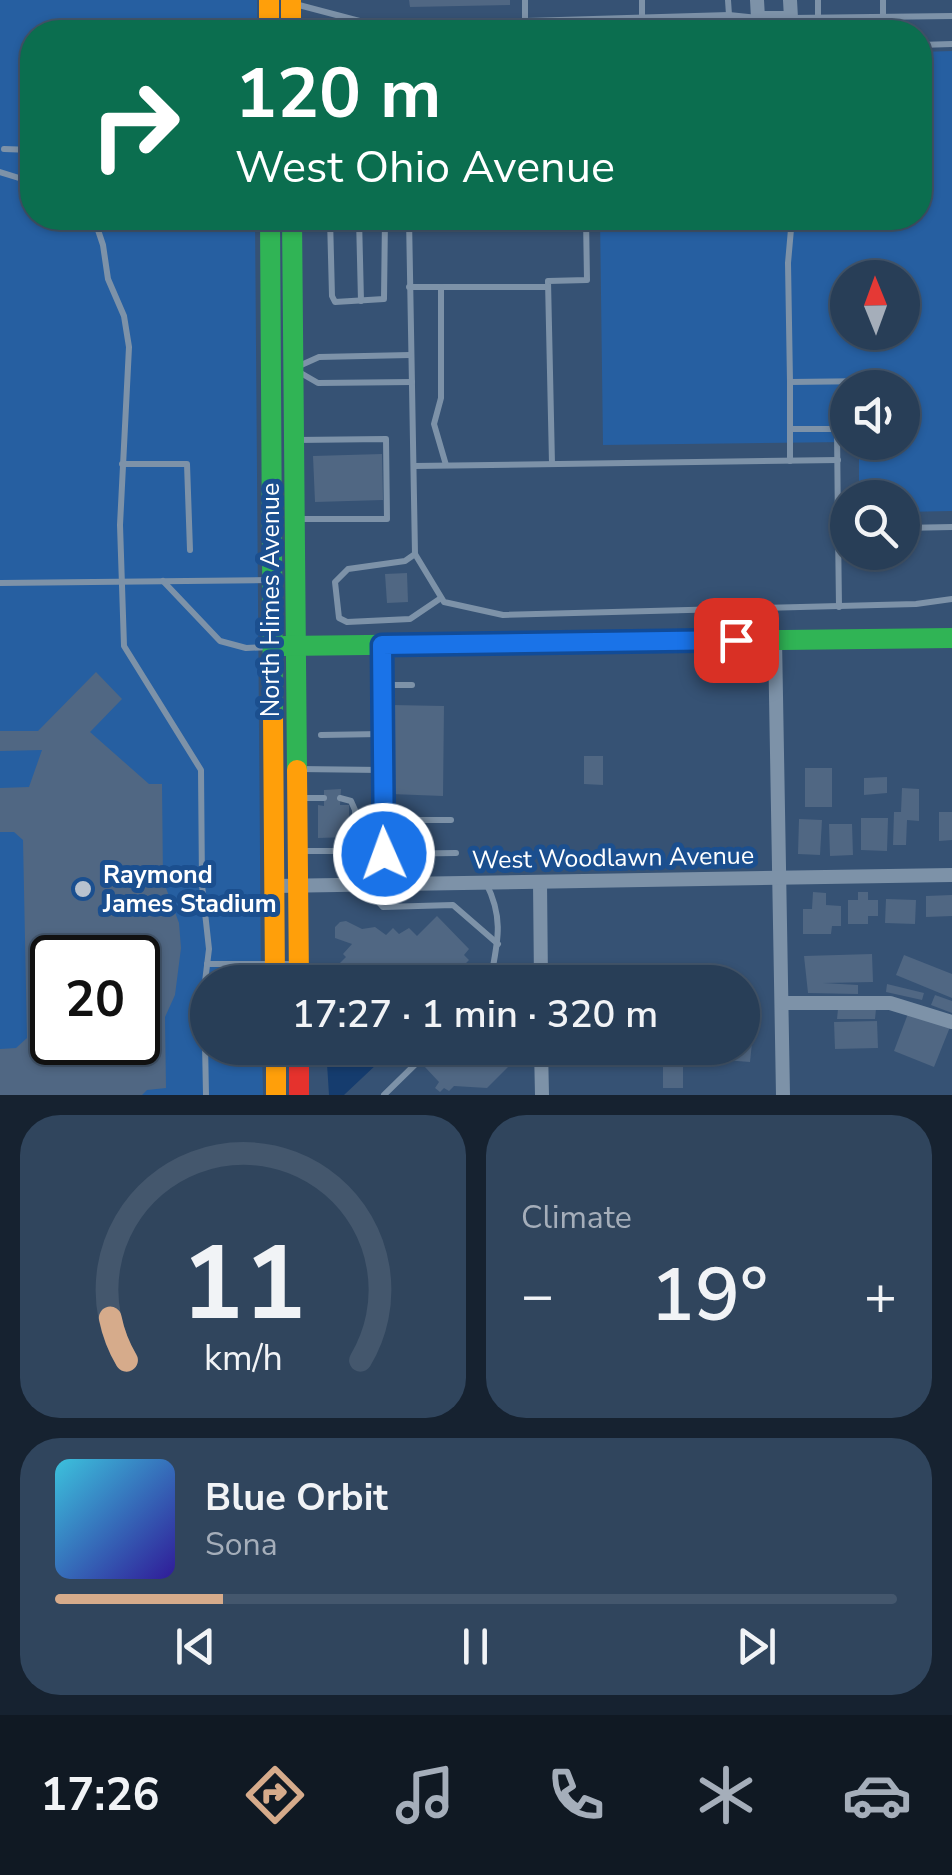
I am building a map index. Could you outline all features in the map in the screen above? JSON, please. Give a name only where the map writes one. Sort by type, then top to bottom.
[{"type":"street","points":[[757,0],[758,18],[791,18],[790,0]]},
{"type":"street","name":"North Himes Avenue","points":[[270,230],[275,965]]},
{"type":"street","name":"North Himes Avenue","points":[[292,230],[298,798],[306,851],[298,886],[299,965]]},
{"type":"street","points":[[272,370],[294,369]]},
{"type":"street","points":[[273,647],[952,638]]},
{"type":"street","points":[[775,639],[784,1095]]},
{"type":"street","name":"West Woodlawn Avenue","points":[[275,886],[952,875]]},
{"type":"street","points":[[540,882],[541,965]]},
{"type":"street","points":[[783,1003],[890,1003],[952,1022]]},
{"type":"street","points":[[276,1065],[276,1095]]},
{"type":"street","points":[[299,1065],[299,1095]]},
{"type":"street","points":[[542,1065],[542,1095]]},
{"type":"lane","points":[[642,0],[642,18]]},
{"type":"lane","points":[[728,0],[729,15]]},
{"type":"lane","points":[[818,0],[818,18]]},
{"type":"lane","points":[[883,0],[883,18]]},
{"type":"lane","points":[[291,2],[356,20]]},
{"type":"lane","points":[[564,20],[729,15],[758,18]]},
{"type":"lane","points":[[791,18],[952,16]]},
{"type":"lane","points":[[4,148],[20,149]]},
{"type":"lane","points":[[98,230],[108,279],[124,316],[130,347],[122,464],[120,582],[124,646],[201,770],[202,885],[209,949],[204,990],[206,1095]]},
{"type":"lane","points":[[330,230],[333,300],[360,302],[384,299],[385,230]]},
{"type":"lane","points":[[359,230],[360,302]]},
{"type":"lane","points":[[409,230],[416,554],[444,602],[503,615],[839,607],[952,599]]},
{"type":"lane","points":[[552,464],[548,281],[587,280],[586,230]]},
{"type":"lane","points":[[790,461],[791,230]]},
{"type":"lane","points":[[409,287],[548,288]]},
{"type":"lane","points":[[441,287],[441,398],[434,424],[446,466]]},
{"type":"lane","points":[[294,369],[319,357],[410,355]]},
{"type":"lane","points":[[294,369],[318,384],[412,382]]},
{"type":"lane","points":[[790,382],[830,382]]},
{"type":"lane","points":[[790,429],[830,429]]},
{"type":"lane","points":[[295,440],[386,439],[386,518],[296,519]]},
{"type":"lane","points":[[414,466],[838,460],[838,480]]},
{"type":"lane","points":[[122,464],[187,464],[190,550]]},
{"type":"lane","points":[[920,528],[952,527]]},
{"type":"lane","points":[[416,554],[405,561],[348,569],[340,574],[335,582],[339,618],[346,622],[410,620],[441,598]]},
{"type":"lane","points":[[839,570],[839,607]]},
{"type":"lane","points":[[0,584],[272,580]]},
{"type":"lane","points":[[163,582],[220,642],[246,648],[273,647]]},
{"type":"lane","points":[[382,645],[385,885]]},
{"type":"lane","points":[[382,685],[412,685]]},
{"type":"lane","points":[[321,734],[382,734]]},
{"type":"lane","points":[[298,769],[381,770]]},
{"type":"lane","points":[[298,798],[324,798]]},
{"type":"lane","points":[[340,798],[351,801],[355,810],[360,885],[383,907],[454,904],[498,944]]},
{"type":"lane","points":[[383,820],[452,820]]},
{"type":"lane","points":[[306,851],[357,851]]},
{"type":"lane","points":[[384,854],[456,853]]},
{"type":"lane","points":[[486,884],[498,911],[494,965]]},
{"type":"lane","points":[[207,964],[215,965]]},
{"type":"lane","points":[[384,1095],[415,1065]]},
{"type":"shaded area","points":[[0,0],[257,0],[257,20],[20,20],[20,230],[255,230],[261,965],[190,965],[190,1065],[262,1065],[263,1095],[0,1095]]},
{"type":"shaded area","points":[[952,51],[952,511],[920,512],[920,480],[859,480],[859,460],[920,460],[920,370],[830,370],[830,442],[603,445],[600,230],[932,230],[932,52]]},
{"type":"shaded area","points":[[327,1065],[376,1065],[344,1095],[329,1095]]},
{"type":"building","points":[[409,0],[510,0],[510,5],[410,7]]},
{"type":"building","points":[[382,454],[383,500],[315,502],[313,456]]},
{"type":"building","points":[[407,573],[408,602],[387,603],[385,574]]},
{"type":"building","name":"Raymond James Stadium","points":[[96,672],[122,699],[90,732],[149,784],[162,784],[163,880],[179,923],[181,948],[175,995],[165,1017],[166,1088],[147,1090],[142,1095],[0,1095],[0,1049],[16,1048],[27,1038],[23,840],[14,832],[0,832],[0,788],[29,787],[42,750],[0,751],[0,731],[38,731]]},
{"type":"building","points":[[392,705],[444,706],[443,796],[391,794],[392,758],[385,758],[385,743],[391,742]]},
{"type":"building","points":[[584,756],[603,756],[603,785],[584,784]]},
{"type":"building","points":[[805,768],[832,768],[832,807],[805,807]]},
{"type":"building","points":[[887,777],[887,793],[864,795],[864,778]]},
{"type":"building","points":[[902,788],[919,789],[919,821],[907,820],[906,845],[893,845],[894,812],[901,812]]},
{"type":"building","points":[[341,789],[340,805],[349,805],[349,837],[318,838],[318,805],[324,806],[324,790]]},
{"type":"building","points":[[939,812],[952,812],[952,840],[939,841]]},
{"type":"building","points":[[861,818],[888,818],[887,851],[861,850]]},
{"type":"building","points":[[799,819],[822,820],[820,855],[798,854]]},
{"type":"building","points":[[829,824],[852,824],[853,855],[830,856]]},
{"type":"building","points":[[813,892],[826,893],[826,905],[841,906],[841,926],[832,926],[831,934],[803,934],[803,909],[812,909]]},
{"type":"building","points":[[858,892],[868,892],[868,900],[878,900],[878,916],[868,916],[868,924],[848,924],[848,900],[858,900]]},
{"type":"building","points":[[952,895],[952,916],[926,917],[926,896]]},
{"type":"building","points":[[886,899],[916,900],[915,924],[885,923]]},
{"type":"building","points":[[437,916],[469,949],[464,955],[469,960],[464,965],[338,965],[352,944],[335,938],[335,927],[340,922],[362,929],[375,927],[386,935],[393,928],[399,934],[409,928],[417,936]]},
{"type":"building","points":[[872,954],[873,982],[823,983],[858,985],[858,994],[808,993],[804,956]]},
{"type":"building","points":[[904,955],[952,974],[952,998],[896,975]]},
{"type":"building","points":[[887,984],[924,993],[922,1000],[886,992]]},
{"type":"building","points":[[935,995],[952,1001],[952,1013],[931,1005]]},
{"type":"building","points":[[838,1009],[876,1009],[875,1019],[837,1019]]},
{"type":"building","points":[[909,1011],[950,1027],[934,1067],[894,1051]]},
{"type":"building","points":[[877,1021],[878,1048],[835,1049],[834,1022]]},
{"type":"building","points":[[510,1065],[487,1088],[454,1086],[440,1092],[435,1088],[439,1082],[424,1066]]},
{"type":"building","points":[[663,1065],[683,1065],[683,1088],[663,1088]]},
{"type":"traffic: fast","points":[[270,230],[273,714]]},
{"type":"traffic: fast","points":[[292,230],[297,770]]},
{"type":"traffic: fast","points":[[284,646],[952,638]]},
{"type":"traffic: slow","points":[[269,0],[269,20]]},
{"type":"traffic: slow","points":[[291,0],[291,20]]},
{"type":"traffic: slow","points":[[273,714],[275,965]]},
{"type":"traffic: slow","points":[[297,770],[299,965]]},
{"type":"traffic: slow","points":[[276,1065],[276,1095]]},
{"type":"traffic: jam","points":[[299,1065],[299,1095]]},
{"type":"place","name":"Raymond James Stadium","points":[[83,889]]},
{"type":"route","points":[[384,854],[382,645],[736,640]]}]
